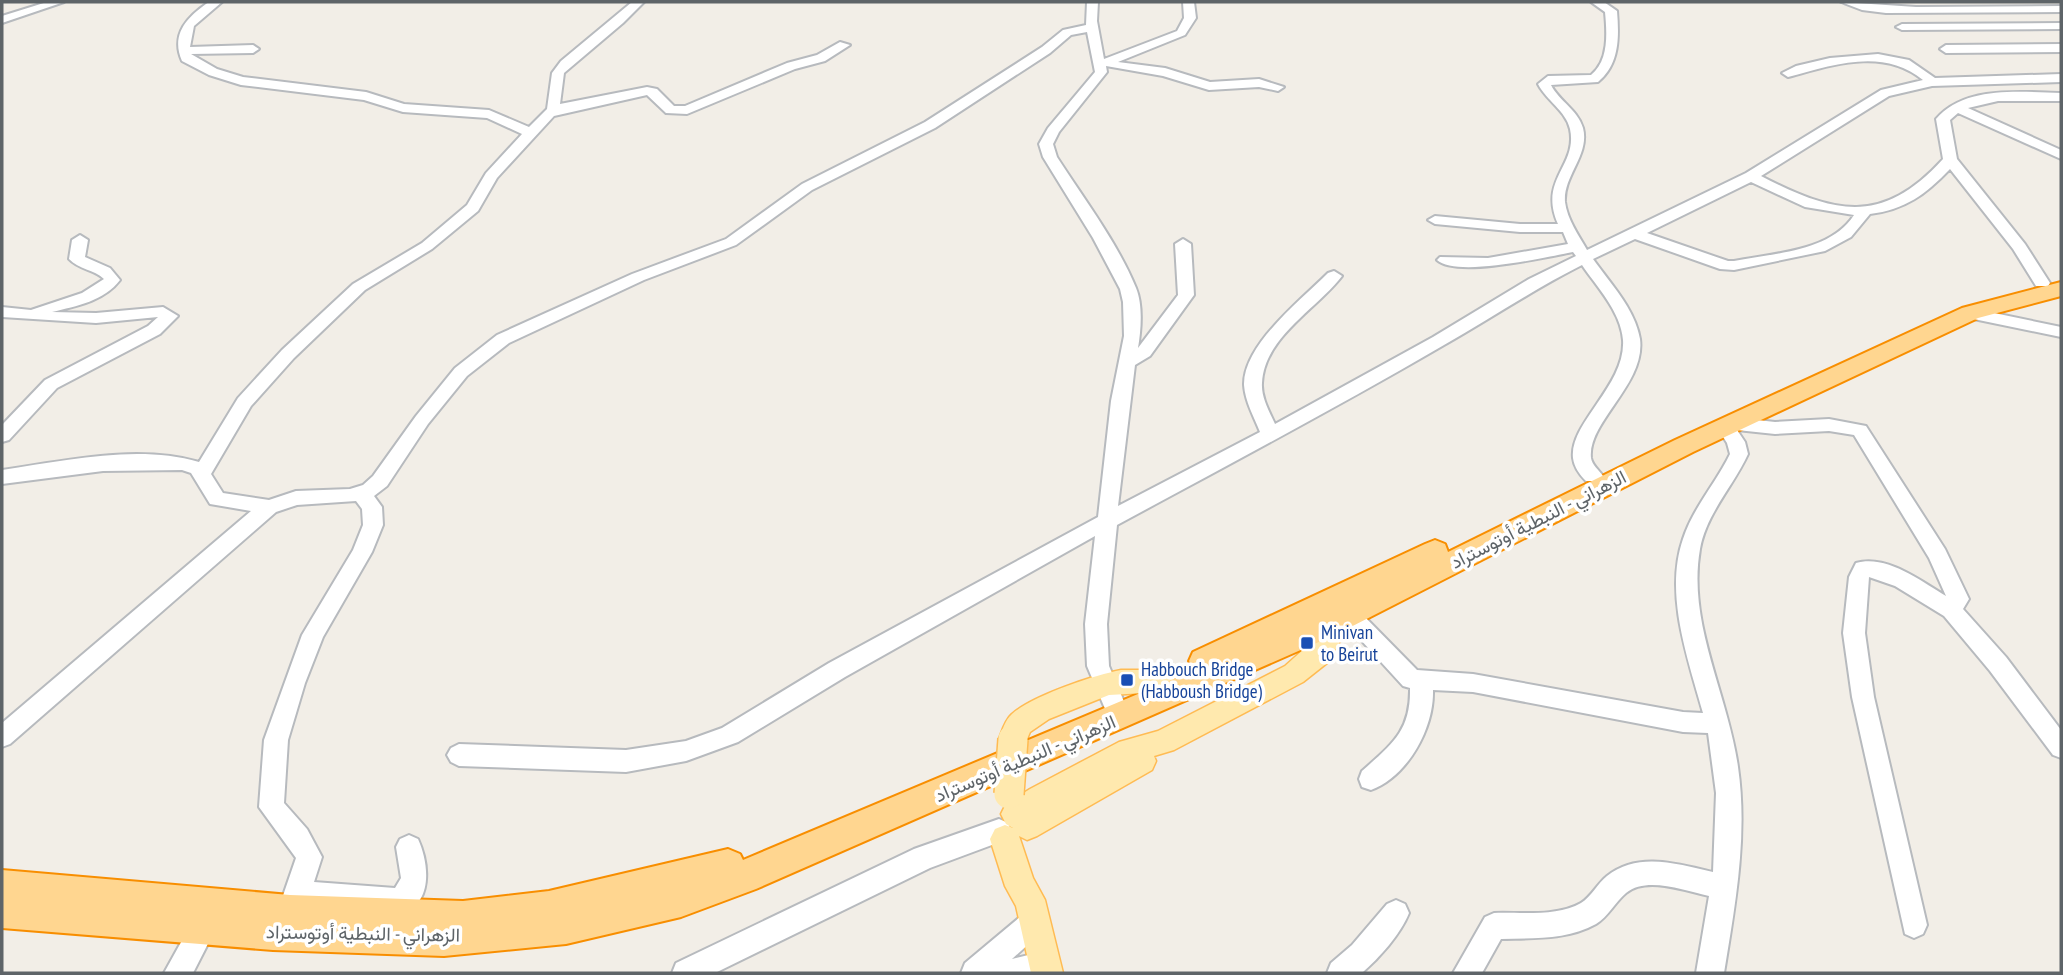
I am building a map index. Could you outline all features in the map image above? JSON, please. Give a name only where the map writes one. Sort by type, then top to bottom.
[{"type":"highway","name":"الزهراني - النبطية أوتوستراد","points":[[2,887],[294,903],[463,919],[549,909],[710,872],[848,819],[1110,694],[1162,681],[1593,476],[1705,431],[1970,313],[2055,284]]},
{"type":"highway","name":"الزهراني - النبطية أوتوستراد","points":[[2,910],[204,926],[444,938],[566,926],[681,900],[757,872],[1338,620],[1925,321],[1965,306],[2055,284]]},
{"type":"main road","points":[[1013,822],[1147,758],[1164,741],[1307,665],[1326,644],[1338,620]]},
{"type":"main road","points":[[1046,969],[1032,911],[1020,886],[1013,822],[1013,739],[1019,724],[1033,715],[1110,694]]},
{"type":"street","points":[[2,20],[58,2]]},
{"type":"street","points":[[216,2],[186,27],[186,58],[199,66],[241,81],[366,96],[403,108],[489,114],[531,133]]},
{"type":"street","points":[[553,111],[558,73],[565,64],[638,2]]},
{"type":"street","points":[[1092,2],[1090,12],[1093,28],[1105,63]]},
{"type":"street","points":[[1110,694],[1098,666],[1096,624],[1119,401],[1128,362],[1133,321],[1128,289],[1101,238],[1050,157],[1046,144],[1052,131],[1098,78],[1105,63],[1181,33],[1190,18],[1189,2]]},
{"type":"street","points":[[1593,476],[1585,468],[1582,454],[1619,385],[1632,353],[1626,320],[1581,253],[1560,209],[1558,196],[1570,170],[1577,131],[1572,117],[1544,84],[1548,80],[1594,79],[1606,68],[1612,29],[1611,11],[1596,2]]},
{"type":"street","points":[[1846,2],[1865,8],[1898,10],[2061,9]]},
{"type":"street","points":[[1902,27],[2061,26]]},
{"type":"street","points":[[2,737],[269,507],[296,498],[361,495],[380,481],[422,420],[461,372],[503,339],[638,277],[731,242],[807,187],[930,125],[1046,50],[1067,32],[1093,28]]},
{"type":"street","points":[[202,472],[244,402],[288,354],[359,287],[427,246],[473,208],[491,176],[553,111],[647,91],[653,92],[671,110],[687,110],[791,66],[821,58],[844,45]]},
{"type":"street","points":[[1946,50],[2061,48]]},
{"type":"street","points":[[184,51],[253,49]]},
{"type":"street","points":[[1788,73],[1838,60],[1890,60],[1906,63],[1932,82]]},
{"type":"street","points":[[1105,63],[1165,72],[1209,86],[1254,83],[1278,87]]},
{"type":"street","points":[[459,755],[626,761],[686,751],[711,743],[745,728],[837,670],[1034,559],[1439,341],[1581,253],[1634,233],[1751,176],[1885,93],[1932,82],[2061,78]]},
{"type":"street","points":[[2055,284],[2020,247],[1950,160],[1943,119],[1956,107],[1983,99],[2061,97]]},
{"type":"street","points":[[1956,107],[2061,155]]},
{"type":"street","points":[[1751,176],[1796,200],[1826,210],[1865,210],[1896,205],[1933,179],[1950,160]]},
{"type":"street","points":[[1634,233],[1737,267],[1752,261],[1792,257],[1811,251],[1840,237],[1858,224],[1865,210]]},
{"type":"street","points":[[1435,220],[1520,228],[1569,228]]},
{"type":"street","points":[[31,314],[88,295],[106,287],[112,281],[103,270],[76,259],[80,240]]},
{"type":"street","points":[[1128,362],[1143,352],[1186,295],[1183,244]]},
{"type":"street","points":[[1445,260],[1488,263],[1581,253]]},
{"type":"street","points":[[1270,433],[1256,400],[1253,381],[1257,364],[1273,340],[1334,276]]},
{"type":"street","points":[[2,312],[49,317],[96,318],[163,312],[170,316],[153,330],[51,384],[2,436]]},
{"type":"street","points":[[1970,313],[2061,332]]},
{"type":"street","points":[[1705,431],[1829,425],[1860,430],[1894,489],[1944,565],[1958,598],[1952,610]]},
{"type":"street","points":[[1705,431],[1736,442],[1739,454],[1690,546],[1688,593],[1693,638],[1726,767],[1729,829],[1725,887],[1710,973]]},
{"type":"street","points":[[2,477],[135,462],[192,465],[202,472],[217,499],[269,507]]},
{"type":"street","points":[[361,495],[372,507],[373,525],[356,563],[313,635],[293,683],[276,740],[271,807],[298,837],[309,857],[294,903],[398,901],[405,898],[414,887],[414,869],[409,847]]},
{"type":"street","points":[[1914,925],[1863,697],[1854,633],[1859,577],[1863,569],[1882,570],[1952,610],[1998,664],[2061,748]]},
{"type":"street","points":[[1338,620],[1405,676],[1420,680],[1473,683],[1683,722],[1716,723]]},
{"type":"street","points":[[1371,779],[1410,744],[1423,704],[1420,680]]},
{"type":"street","points":[[686,973],[923,858],[1013,822]]},
{"type":"street","points":[[1467,973],[1494,926],[1556,925],[1589,915],[1616,885],[1632,875],[1649,873],[1725,887]]},
{"type":"street","points":[[975,973],[1032,911]]},
{"type":"street","points":[[1341,973],[1362,955],[1396,913]]},
{"type":"street","points":[[178,973],[204,926]]},
{"type":"street","points":[[1009,973],[1046,969]]},
{"type":"place","name":"Minivan to Beirut","points":[[1307,643]]},
{"type":"place","name":"Habbouch Bridge (Habboush Bridge)","points":[[1127,680]]}]
